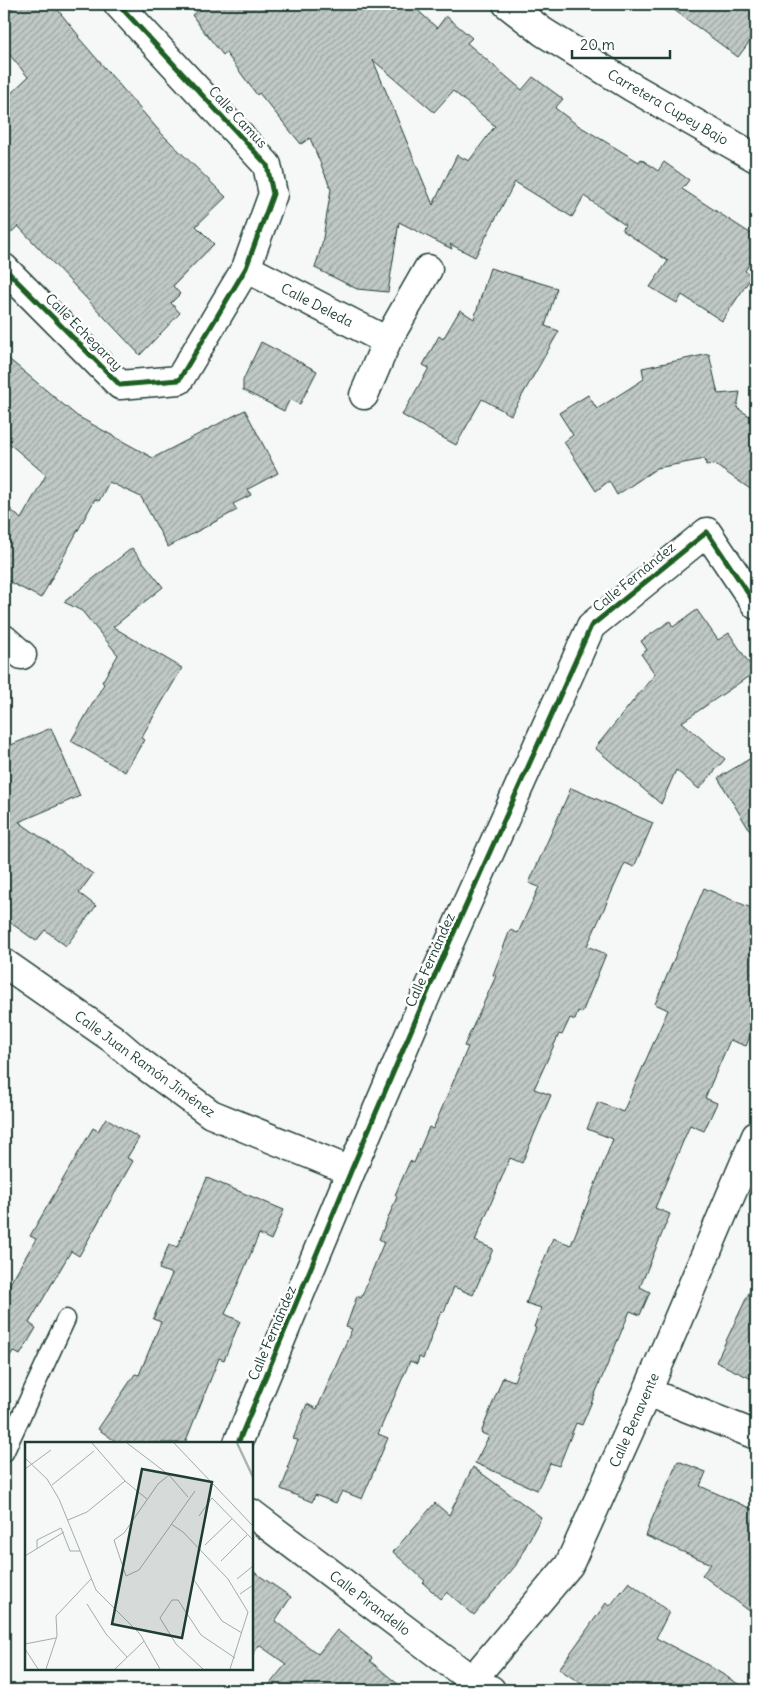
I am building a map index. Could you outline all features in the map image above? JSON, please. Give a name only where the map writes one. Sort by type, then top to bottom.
[{"type":"street","name":"Calle Camus","points":[[118,4],[267,165],[274,194],[246,268]]},
{"type":"street","name":"Carretera Cupey Bajo","points":[[507,4],[551,37],[632,87],[756,158]]},
{"type":"street","name":"Calle Echegaray","points":[[4,268],[120,385],[179,380],[246,268]]},
{"type":"street","name":"Calle Deleda","points":[[246,268],[387,341]]},
{"type":"street","points":[[364,395],[387,341],[428,270]]},
{"type":"street","name":"Calle Fernández","points":[[238,1442],[434,977],[591,626],[707,532],[756,605]]},
{"type":"street","name":"Calle Juan Ramón Jiménez","points":[[4,963],[113,1039],[140,1062],[211,1114],[351,1171]]},
{"type":"street","name":"Calle Benavente","points":[[482,1685],[569,1565],[648,1392],[756,1136]]},
{"type":"street","points":[[648,1392],[756,1435]]},
{"type":"street","name":"Calle Pirandello","points":[[252,1515],[482,1685]]},
{"type":"lane","points":[[4,1453],[66,1318]]},
{"type":"building","points":[[17,4],[53,4],[78,37],[161,133],[226,197],[196,226],[214,244],[173,286],[180,294],[171,303],[180,313],[140,355],[18,226],[4,239],[4,100],[28,77],[4,48],[4,15]]},
{"type":"building","points":[[206,4],[411,4],[437,28],[446,16],[472,38],[467,43],[522,90],[533,77],[563,99],[555,108],[576,124],[639,162],[641,159],[658,171],[664,162],[689,180],[682,189],[756,237],[756,254],[745,271],[752,276],[722,321],[682,295],[677,303],[650,287],[668,261],[622,230],[625,225],[584,196],[572,217],[515,182],[475,257],[450,244],[452,249],[399,222],[388,292],[357,289],[315,268],[322,244],[331,189],[310,138],[301,144],[259,93],[257,95],[226,53],[223,55],[192,15]],"holes":[[[373,60],[434,112],[453,91],[495,126],[469,161],[457,155],[433,205]]]},
{"type":"building","points":[[666,4],[756,4],[756,33],[738,57]]},
{"type":"building","points":[[490,268],[557,288],[545,326],[559,331],[511,415],[482,399],[456,445],[402,415],[429,368],[423,365],[439,336],[443,339],[460,310],[474,319]]},
{"type":"building","points":[[261,342],[317,371],[300,404],[290,399],[284,411],[243,390],[243,380]]},
{"type":"building","points":[[709,354],[718,394],[740,392],[737,408],[756,420],[756,493],[714,464],[706,465],[705,459],[657,468],[617,495],[609,481],[596,491],[564,442],[573,435],[559,413],[588,395],[597,409],[644,379],[642,368]]},
{"type":"building","points":[[4,355],[77,416],[153,458],[245,410],[278,473],[248,489],[251,495],[233,504],[237,510],[168,547],[141,497],[109,482],[99,501],[95,499],[41,598],[4,579],[4,503],[21,519],[46,475],[4,439]]},
{"type":"building","points":[[132,548],[163,587],[113,627],[182,668],[141,738],[144,740],[125,772],[71,741],[104,684],[102,682],[118,655],[82,611],[64,602]]},
{"type":"building","points":[[697,610],[718,640],[729,633],[755,672],[682,722],[725,759],[699,789],[676,770],[661,804],[595,748],[655,674],[641,654],[647,650],[641,641],[670,621],[673,627]]},
{"type":"building","points":[[51,728],[80,796],[19,822],[93,874],[79,893],[96,906],[66,946],[45,930],[36,941],[4,918],[4,748]]},
{"type":"building","points":[[756,755],[756,841],[718,778]]},
{"type":"building","points":[[571,788],[653,823],[634,867],[625,863],[587,946],[606,954],[582,1013],[578,1011],[575,1020],[570,1018],[562,1035],[559,1034],[534,1089],[551,1095],[522,1163],[510,1158],[475,1241],[493,1249],[473,1295],[454,1287],[444,1312],[441,1311],[423,1359],[419,1357],[417,1364],[410,1361],[378,1434],[388,1438],[362,1499],[342,1491],[336,1503],[315,1495],[312,1502],[281,1489],[298,1440],[293,1439],[307,1404],[317,1409],[352,1329],[346,1327],[357,1296],[361,1298],[384,1242],[379,1239],[397,1197],[395,1195],[410,1161],[414,1163],[429,1127],[433,1129],[468,1047],[464,1046],[496,976],[493,975],[510,930],[518,933],[539,887],[529,883]]},
{"type":"building","points":[[704,888],[756,910],[756,1022],[746,1046],[730,1040],[705,1098],[717,1103],[704,1131],[690,1125],[655,1208],[670,1214],[640,1287],[650,1292],[640,1315],[630,1311],[582,1425],[576,1423],[559,1466],[550,1463],[537,1490],[475,1463],[489,1436],[481,1433],[503,1377],[514,1381],[536,1328],[534,1327],[541,1308],[526,1303],[553,1238],[571,1245],[613,1139],[587,1129],[598,1102],[623,1112],[668,1010],[655,1004]]},
{"type":"building","points":[[106,1118],[139,1138],[127,1158],[133,1161],[79,1256],[71,1251],[29,1323],[36,1328],[20,1355],[13,1351],[4,1367],[4,1294],[36,1239],[30,1236],[93,1128],[98,1131]]},
{"type":"building","points":[[207,1178],[284,1210],[271,1240],[259,1234],[225,1314],[240,1321],[224,1360],[219,1358],[185,1442],[117,1442],[98,1429],[135,1374],[139,1375],[161,1322],[153,1319],[172,1274],[159,1269],[169,1244],[177,1247]]},
{"type":"building","points":[[756,1278],[756,1381],[716,1362]]},
{"type":"building","points":[[678,1461],[706,1472],[700,1486],[756,1511],[756,1616],[702,1575],[711,1564],[646,1536]]},
{"type":"building","points":[[473,1467],[541,1517],[516,1565],[474,1615],[447,1592],[441,1599],[423,1583],[425,1581],[393,1552],[435,1503],[449,1515]]},
{"type":"building","points":[[252,1571],[291,1597],[275,1621],[318,1654],[337,1630],[372,1658],[370,1661],[405,1690],[265,1690],[286,1664],[259,1645],[252,1656]]},
{"type":"building","points":[[629,1582],[669,1612],[656,1638],[706,1664],[748,1690],[591,1690],[559,1669],[606,1603],[610,1606]]},
{"type":"cycle path","points":[[4,268],[120,385],[179,380],[246,268],[273,194],[267,165],[118,4]]},
{"type":"cycle path","points":[[238,1442],[434,977],[591,626],[707,532],[756,605]]}]
